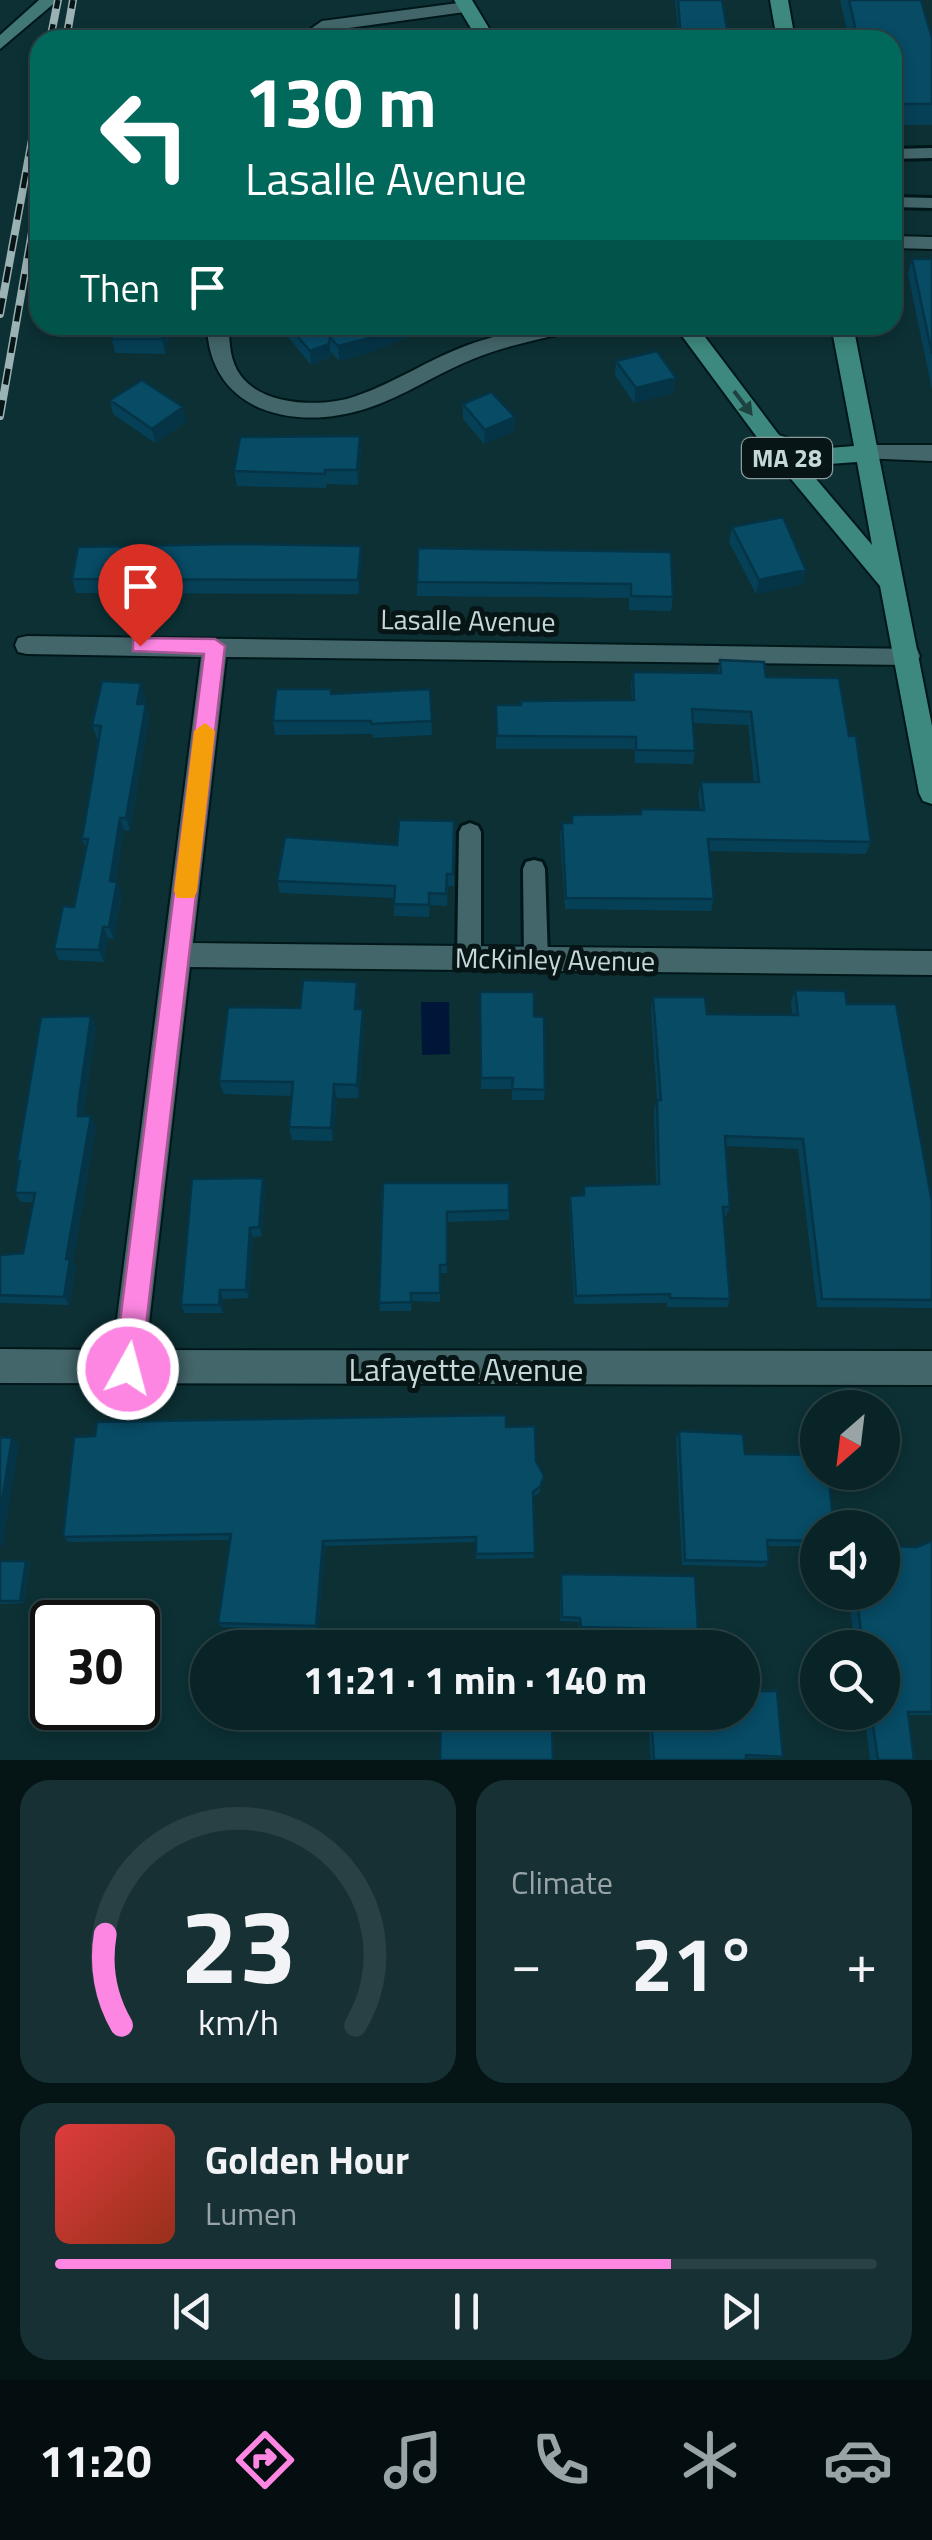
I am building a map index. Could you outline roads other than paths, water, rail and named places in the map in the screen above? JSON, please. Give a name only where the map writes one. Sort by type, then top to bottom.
[{"type":"main road","points":[[0,44],[23,0]]},
{"type":"main road","points":[[9,21],[49,0]]},
{"type":"main road","points":[[779,0],[784,30]]},
{"type":"main road","points":[[464,3],[480,30]]},
{"type":"main road","name":"MA 28","points":[[692,335],[770,439],[894,586]]},
{"type":"main road","name":"MA 28","points":[[844,335],[932,793]]},
{"type":"main road","points":[[770,439],[815,457],[869,453]]},
{"type":"street","points":[[317,30],[322,26],[464,3]]},
{"type":"street","points":[[902,242],[932,243]]},
{"type":"street","points":[[218,335],[227,374],[242,392],[288,407],[332,410],[362,403],[471,352],[533,335]]},
{"type":"street","points":[[869,453],[932,453]]},
{"type":"street","name":"Lasalle Avenue","points":[[27,645],[908,656]]},
{"type":"street","points":[[128,1369],[215,646]]},
{"type":"street","name":"McKinley Avenue","points":[[178,955],[932,963]]},
{"type":"street","name":"Lafayette Avenue","points":[[0,1366],[932,1368]]},
{"type":"lane","points":[[902,154],[932,153]]},
{"type":"lane","points":[[902,202],[932,203]]},
{"type":"lane","points":[[469,958],[470,832]]},
{"type":"lane","points":[[534,869],[536,959]]},
{"type":"water","points":[[421,1002],[449,1002],[450,1054],[422,1055]]},
{"type":"railway","points":[[52,30],[58,0]]},
{"type":"railway","points":[[68,30],[73,0]]},
{"type":"railway","points":[[0,314],[30,150]]},
{"type":"railway","points":[[0,416],[30,244]]}]
